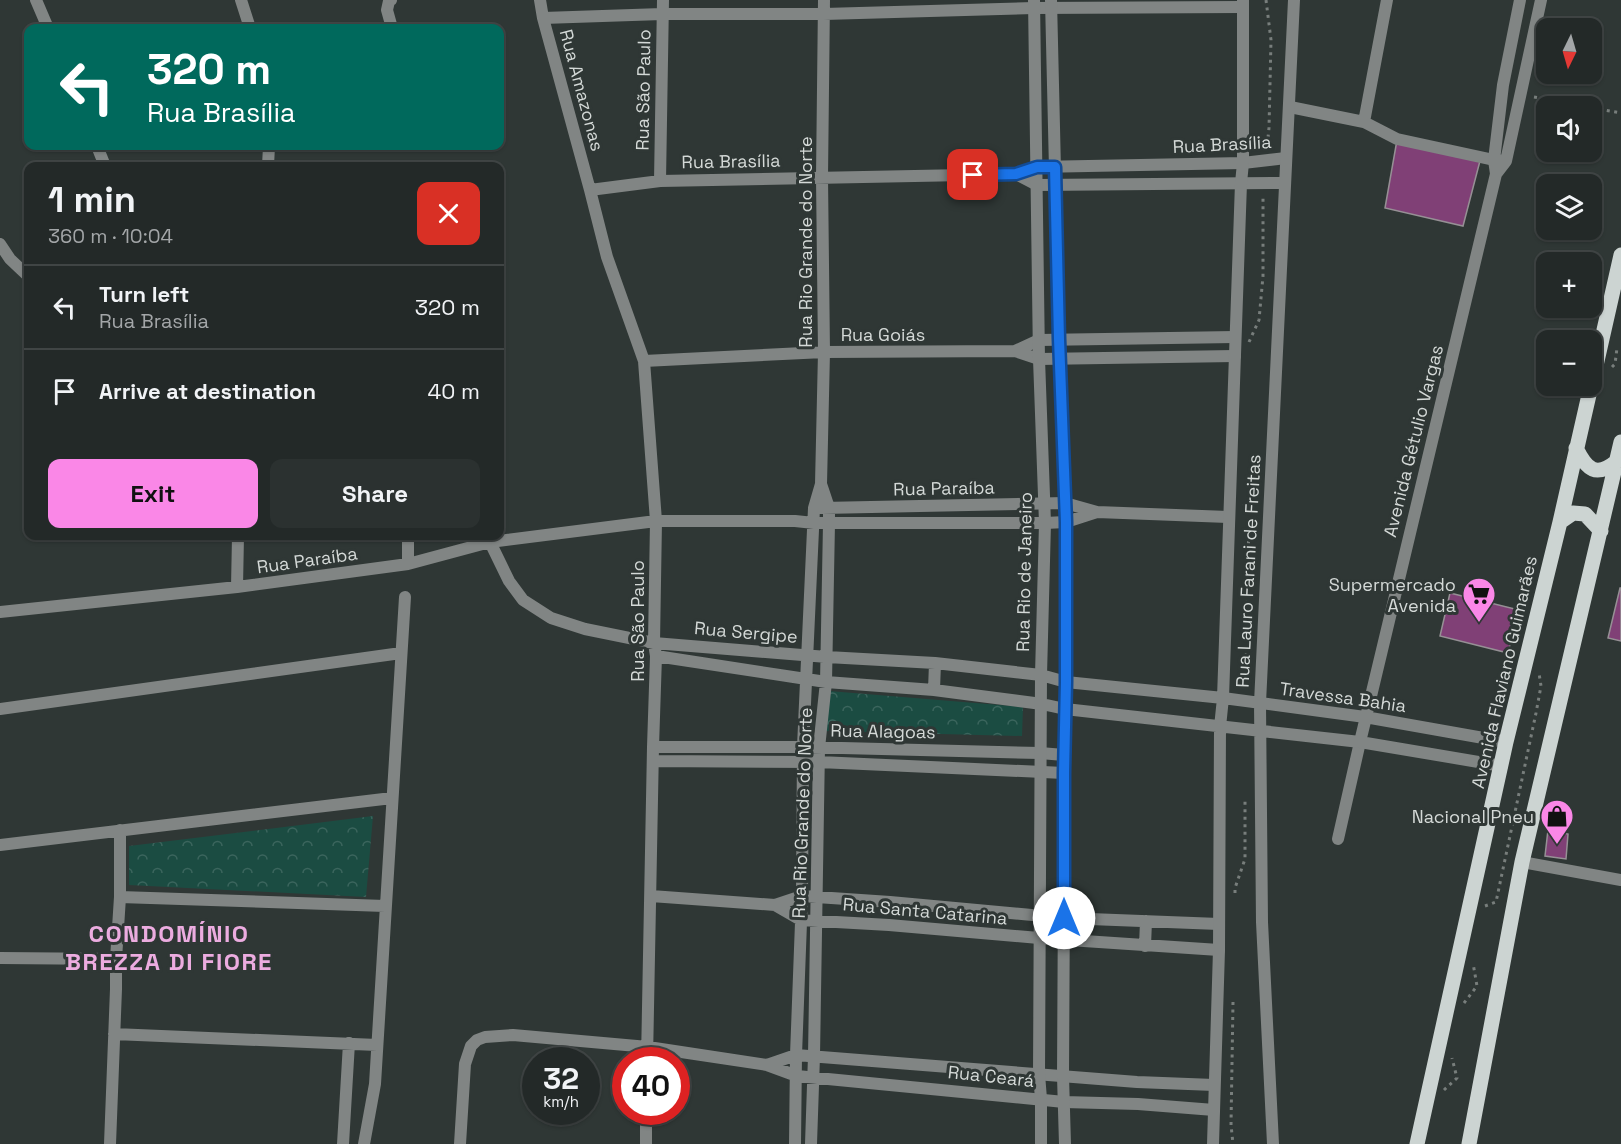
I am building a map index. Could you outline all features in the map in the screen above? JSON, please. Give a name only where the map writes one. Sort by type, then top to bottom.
[{"type":"main road","name":"Avenida Flaviano Guimarães","points":[[1602,337],[1621,255]]},
{"type":"main road","name":"Avenida Flaviano Guimarães","points":[[1417,1144],[1506,742],[1588,396]]},
{"type":"main road","points":[[1469,1144],[1522,862],[1621,442]]},
{"type":"main road","points":[[1576,448],[1583,462],[1594,469],[1610,467],[1617,461]]},
{"type":"main road","points":[[1560,522],[1573,513],[1585,514],[1601,531]]},
{"type":"street","points":[[36,0],[46,24]]},
{"type":"street","points":[[241,0],[249,24]]},
{"type":"street","points":[[391,0],[387,10],[391,24]]},
{"type":"street","name":"Rua Amazonas","points":[[540,0],[590,190]]},
{"type":"street","name":"Rua São Paulo","points":[[660,181],[663,0]]},
{"type":"street","name":"Rua Rio Grande do Norte","points":[[795,1144],[797,997],[802,896],[803,747],[814,508],[821,484],[824,352],[822,177],[824,0]]},
{"type":"street","name":"Rua Lauro Farani de Freitas","points":[[1273,1144],[1262,922],[1260,704],[1294,0]]},
{"type":"street","points":[[1364,122],[1387,0]]},
{"type":"street","points":[[1290,107],[1364,122],[1397,139],[1500,161],[1503,85],[1520,0]]},
{"type":"street","name":"Avenida Gétulio Vargas","points":[[1338,839],[1365,717],[1496,174],[1520,91],[1541,0]]},
{"type":"street","points":[[543,18],[662,14],[824,14],[1034,4],[1243,3]]},
{"type":"street","name":"Rua Lauro Farani de Freitas","points":[[1213,1144],[1219,950],[1220,727],[1223,698],[1228,517],[1240,354],[1235,337],[1243,163],[1243,3]]},
{"type":"street","name":"Rua Rio de Janeiro","points":[[1034,4],[1039,359],[1045,523],[1040,753],[1041,1144]]},
{"type":"street","points":[[1051,4],[1059,358],[1066,522],[1063,940],[1065,1144]]},
{"type":"street","points":[[1503,85],[1520,91]]},
{"type":"street","name":"Rua Brasília","points":[[590,190],[660,181],[1016,174],[1037,167],[1243,163],[1286,158]]},
{"type":"street","name":"Rua Brasília","points":[[1016,174],[1037,185],[1285,183]]},
{"type":"street","name":"Rua São Paulo","points":[[590,190],[607,257],[644,361],[656,521],[654,643],[656,656],[648,1047]]},
{"type":"street","points":[[0,244],[10,259],[24,272]]},
{"type":"street","name":"Rua Goiás","points":[[1015,351],[1039,340],[1235,337]]},
{"type":"street","name":"Rua Goiás","points":[[644,361],[824,352],[1015,351],[1039,359],[1240,354]]},
{"type":"street","name":"Rua Rio Grande do Norte","points":[[811,1144],[819,748],[827,657],[829,508],[821,484]]},
{"type":"street","name":"Rua Paraíba","points":[[814,508],[1065,503],[1097,512],[1228,517]]},
{"type":"street","points":[[795,520],[814,508]]},
{"type":"street","name":"Rua Paraíba","points":[[0,612],[237,587],[408,564],[490,542],[656,521],[1045,523],[1066,522],[1097,512]]},
{"type":"street","points":[[237,587],[238,540]]},
{"type":"street","points":[[408,540],[408,564]]},
{"type":"street","name":"Rua Sergipe","points":[[490,542],[509,581],[523,600],[551,618],[585,629],[654,643],[807,656],[935,663],[1041,675],[1066,682]]},
{"type":"street","points":[[364,1144],[375,1084],[405,597]]},
{"type":"street","points":[[0,709],[401,653]]},
{"type":"street","name":"Rua Sergipe","points":[[656,656],[826,682],[934,690],[1065,709]]},
{"type":"street","points":[[934,690],[935,663]]},
{"type":"street","name":"Travessa Bahia","points":[[1066,682],[1223,698],[1365,717],[1506,742]]},
{"type":"street","points":[[1065,709],[1360,742],[1502,766]]},
{"type":"street","name":"Rua Alagoas","points":[[653,747],[803,747],[1064,755]]},
{"type":"street","name":"Rua Alagoas","points":[[653,761],[819,762],[1064,773]]},
{"type":"street","points":[[0,845],[392,798]]},
{"type":"street","points":[[110,1144],[120,897],[120,830]]},
{"type":"street","points":[[802,830],[818,830]]},
{"type":"street","points":[[1522,862],[1621,880]]},
{"type":"street","name":"Rua Santa Catarina","points":[[651,896],[775,905],[802,896],[1064,918],[1219,924]]},
{"type":"street","points":[[120,897],[386,906]]},
{"type":"street","points":[[889,925],[890,902]]},
{"type":"street","name":"Rua Santa Catarina","points":[[775,905],[801,920],[1219,950]]},
{"type":"street","points":[[1146,921],[1146,946]]},
{"type":"street","points":[[0,958],[116,959]]},
{"type":"street","points":[[797,997],[814,998]]},
{"type":"street","points":[[114,1034],[377,1045]]},
{"type":"street","name":"Rua Ceará","points":[[460,1144],[465,1064],[471,1046],[477,1040],[485,1037],[513,1035],[648,1047]]},
{"type":"street","points":[[343,1144],[350,1043]]},
{"type":"street","name":"Rua Ceará","points":[[690,1053],[767,1065],[796,1076],[1064,1102],[1138,1104],[1214,1110]]},
{"type":"street","name":"Rua Ceará","points":[[767,1065],[796,1055],[1137,1082],[1214,1085]]},
{"type":"street","points":[[1137,1082],[1138,1104]]},
{"type":"street","points":[[646,1125],[646,1144]]},
{"type":"path","points":[[1265,160],[1269,128],[1271,40],[1266,0]]},
{"type":"path","points":[[1520,91],[1542,96]]},
{"type":"path","points":[[1602,110],[1621,113]]},
{"type":"path","points":[[1240,354],[1259,320],[1263,276],[1263,183]]},
{"type":"path","points":[[1608,371],[1615,364],[1617,343]]},
{"type":"path","points":[[1241,495],[1249,518],[1246,701]]},
{"type":"path","points":[[1482,907],[1496,902],[1541,686],[1538,668]]},
{"type":"path","points":[[1234,900],[1235,888],[1245,859],[1245,800]]},
{"type":"path","points":[[1460,1009],[1477,986],[1473,954]]},
{"type":"path","points":[[1233,995],[1231,1125],[1233,1144]]},
{"type":"path","points":[[1443,1092],[1457,1078],[1450,1052]]},
{"type":"green space","points":[[829,691],[1023,707],[1022,736],[825,731]]},
{"type":"green space","points":[[373,816],[366,897],[129,885],[129,846]]},
{"type":"building","points":[[1397,140],[1481,157],[1463,226],[1385,208]]},
{"type":"building","points":[[1621,588],[1621,641],[1608,638]]},
{"type":"building","name":"Supermercado Avenida","points":[[1450,593],[1519,610],[1508,653],[1440,636]]},
{"type":"building","name":"Nacional Pneu","points":[[1548,830],[1568,834],[1566,859],[1545,856]]},
{"type":"place","name":"Supermercado Avenida","points":[[1479,623]]},
{"type":"place","name":"Nacional Pneu","points":[[1557,845]]},
{"type":"district","name":"CONDOMÍNIO BREZZA DI FIORE","points":[[169,947]]},
{"type":"route","points":[[973,175],[1016,174],[1037,167],[1055,167],[1066,522],[1064,918]]}]
